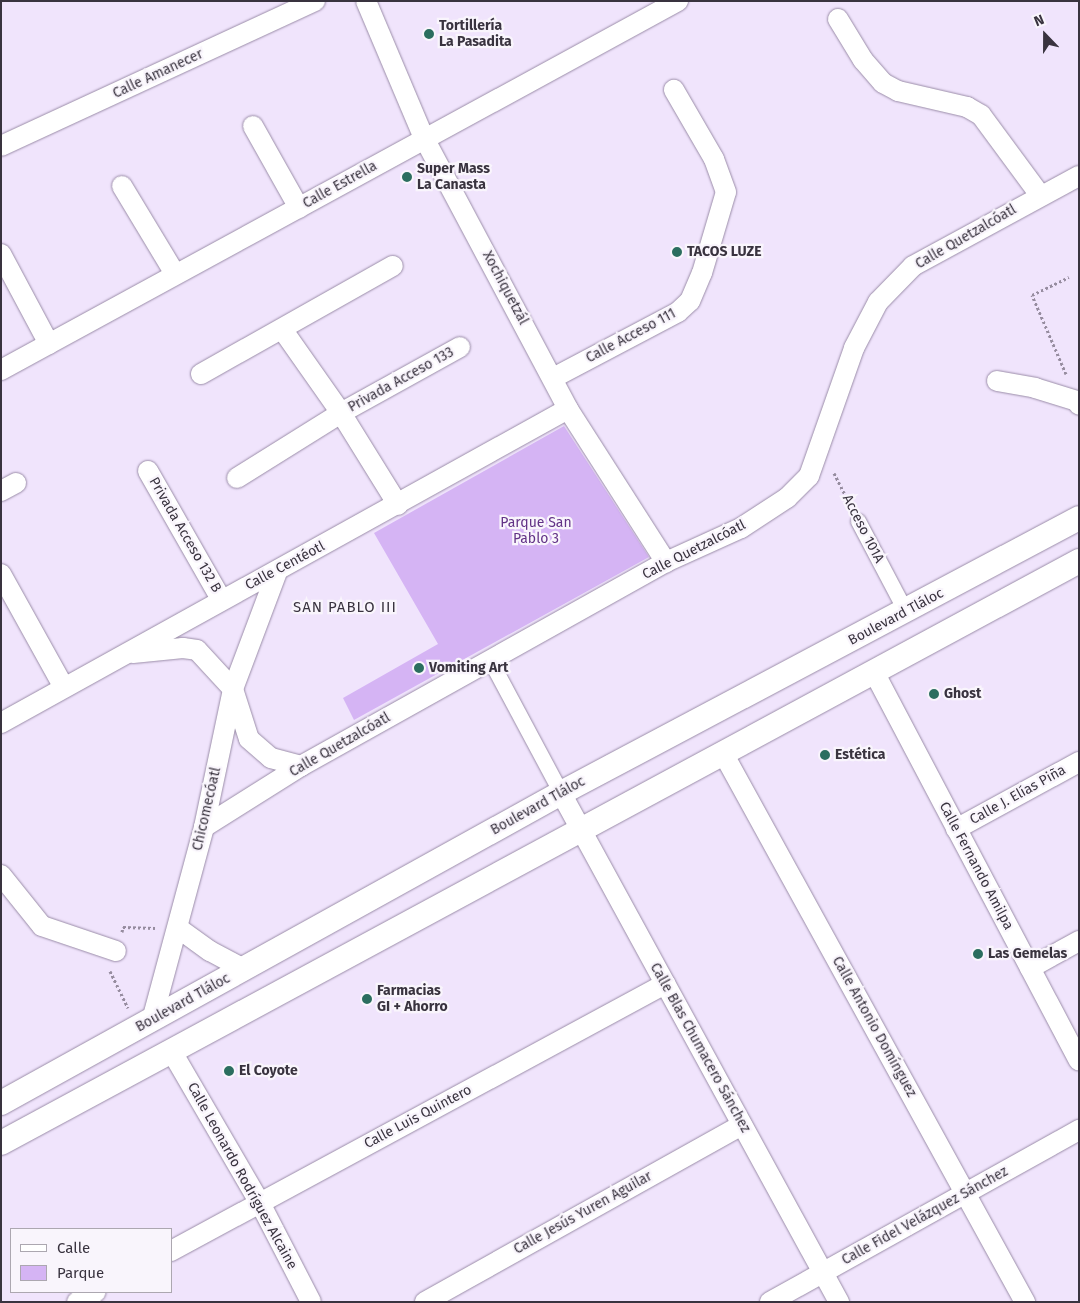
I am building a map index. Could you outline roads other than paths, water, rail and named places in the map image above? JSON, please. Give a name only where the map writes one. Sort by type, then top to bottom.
[{"type":"street","name":"Calle Amanecer","points":[[1,146],[315,1]]},
{"type":"street","name":"Xochiquetzál","points":[[366,1],[424,138],[568,409],[666,562]]},
{"type":"street","name":"Calle Estrella","points":[[1,370],[678,1]]},
{"type":"street","points":[[838,19],[863,60],[884,83],[898,91],[967,107],[980,115],[1040,195]]},
{"type":"street","name":"Calle Acceso 111","points":[[553,378],[678,312],[693,294],[726,192],[714,158],[674,90]]},
{"type":"street","points":[[253,126],[299,208]]},
{"type":"street","name":"Calle Quetzalcóatl","points":[[204,826],[301,766],[666,562],[741,528],[787,498],[809,476],[854,348],[878,302],[914,266],[1040,195],[1079,176]]},
{"type":"street","points":[[122,186],[175,274]]},
{"type":"street","points":[[1,254],[49,344]]},
{"type":"street","points":[[201,374],[393,266]]},
{"type":"street","name":"Privada Acceso 133","points":[[282,329],[341,413],[398,505]]},
{"type":"street","name":"Privada Acceso 133","points":[[237,478],[341,413],[460,347]]},
{"type":"street","points":[[998,381],[1035,388],[1078,403]]},
{"type":"street","name":"Calle Centéotl","points":[[1,723],[63,686],[221,599],[277,572],[568,409]]},
{"type":"street","name":"Privada Acceso 132 B","points":[[148,471],[221,599]]},
{"type":"street","name":"Boulevard Tláloc","points":[[1,1103],[561,793],[906,612],[1079,518]]},
{"type":"street","name":"Acceso 101A","points":[[858,521],[906,612]]},
{"type":"street","points":[[1,1143],[1079,562]]},
{"type":"street","name":"Chicomecóatl","points":[[152,1020],[204,826],[233,689],[277,572]]},
{"type":"street","points":[[1,574],[63,686]]},
{"type":"street","points":[[124,654],[183,648],[197,650],[233,689],[249,739],[271,758],[301,766]]},
{"type":"street","points":[[490,660],[561,793]]},
{"type":"street","name":"Calle Fernando Amilpa","points":[[874,672],[1079,1060]]},
{"type":"street","name":"Calle Antonio Domínguez","points":[[723,753],[1025,1302]]},
{"type":"street","name":"Calle J. Elías Piña","points":[[956,829],[1079,762]]},
{"type":"street","name":"Calle Blas Chumacero Sánchez","points":[[561,793],[839,1302]]},
{"type":"street","points":[[1,875],[42,926],[116,951]]},
{"type":"street","points":[[178,928],[210,951],[244,969]]},
{"type":"street","points":[[1030,968],[1079,941]]},
{"type":"street","name":"Calle Luis Quintero","points":[[172,1250],[665,984]]},
{"type":"street","name":"Calle Leonardo Rodríguez Alcaine","points":[[172,1052],[260,1203],[311,1302]]},
{"type":"street","name":"Calle Jesús Yuren Aguilar","points":[[425,1302],[742,1125]]},
{"type":"street","name":"Calle Fidel Velázquez Sánchez","points":[[770,1302],[1079,1130]]},
{"type":"street","points":[[77,1302],[94,1293]]},
{"type":"place","name":"Tortillería La Pasadita","points":[[429,34]]},
{"type":"place","name":"Super Mass La Canasta","points":[[407,177]]},
{"type":"place","name":"TACOS LUZE","points":[[677,252]]},
{"type":"place","name":"Vomiting Art","points":[[419,668]]},
{"type":"place","name":"Ghost","points":[[934,694]]},
{"type":"place","name":"Estética","points":[[825,755]]},
{"type":"place","name":"Las Gemelas","points":[[978,954]]},
{"type":"place","name":"Farmacias GI + Ahorro","points":[[367,999]]},
{"type":"place","name":"El Coyote","points":[[229,1071]]},
{"type":"district","name":"SAN PABLO III","points":[[345,608]]},
{"type":"park label","name":"Parque San Pablo 3","points":[[536,532]]}]
